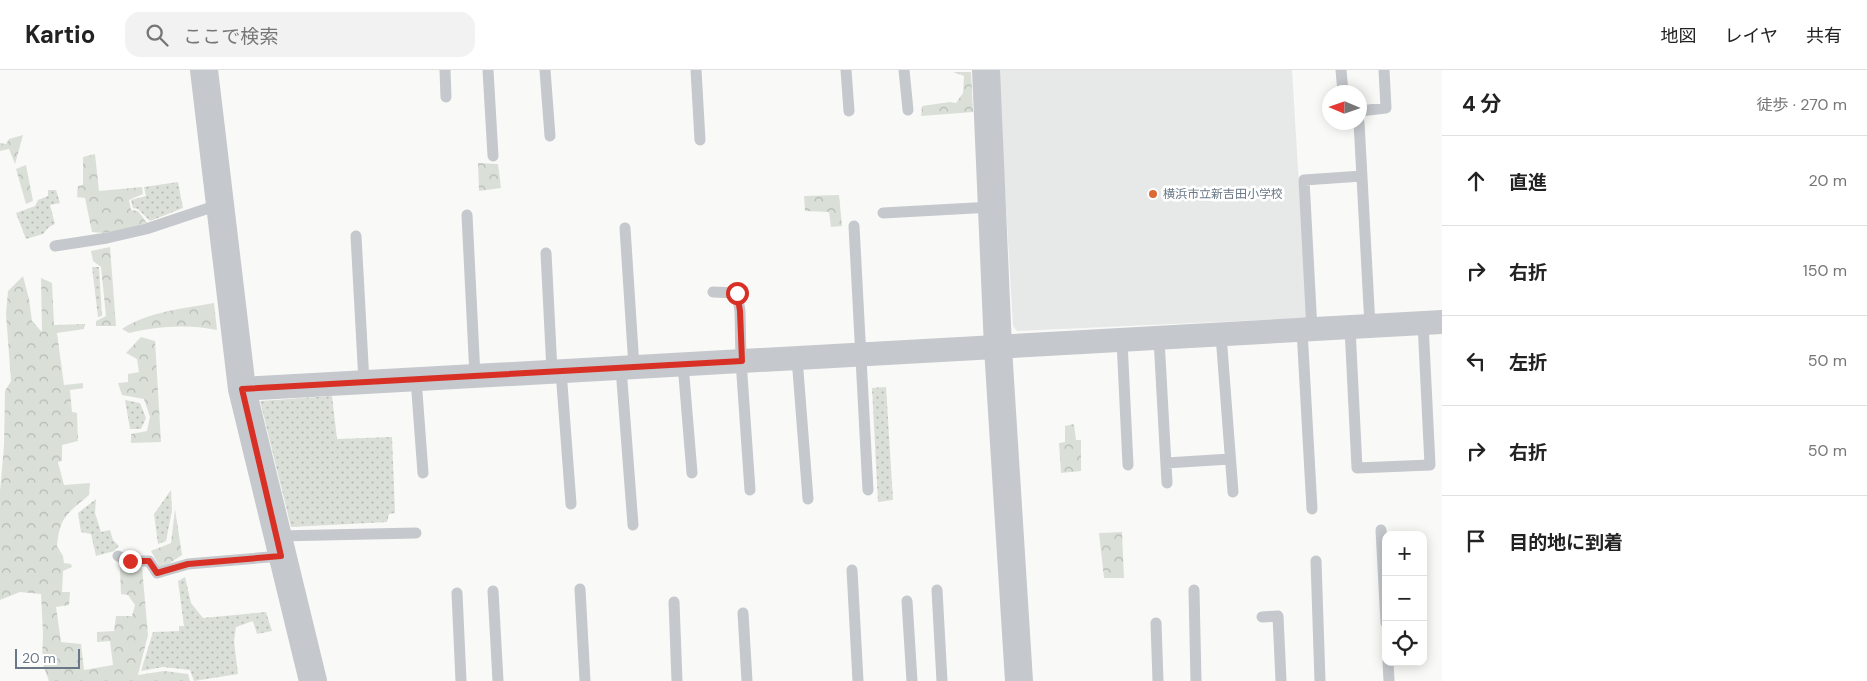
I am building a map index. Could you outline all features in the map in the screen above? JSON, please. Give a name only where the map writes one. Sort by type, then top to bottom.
[{"type":"street","points":[[204,70],[242,389],[313,681]]},
{"type":"street","points":[[986,70],[998,348],[1019,681]]},
{"type":"street","points":[[242,389],[1432,323]]},
{"type":"lane","points":[[445,70],[446,97]]},
{"type":"lane","points":[[488,70],[493,156]]},
{"type":"lane","points":[[545,70],[550,136]]},
{"type":"lane","points":[[696,70],[700,140]]},
{"type":"lane","points":[[846,70],[849,111]]},
{"type":"lane","points":[[904,70],[908,110]]},
{"type":"lane","points":[[1341,70],[1342,85]]},
{"type":"lane","points":[[1367,110],[1386,108],[1384,70]]},
{"type":"lane","points":[[1359,130],[1362,176],[1357,468],[1430,465],[1432,323]]},
{"type":"lane","points":[[1312,509],[1304,180],[1362,176]]},
{"type":"lane","points":[[55,246],[107,238],[146,228],[221,204]]},
{"type":"lane","points":[[884,213],[992,207]]},
{"type":"lane","points":[[467,215],[475,376]]},
{"type":"lane","points":[[854,226],[868,490]]},
{"type":"lane","points":[[625,228],[627,367],[633,525]]},
{"type":"lane","points":[[356,236],[364,382]]},
{"type":"lane","points":[[546,253],[571,504]]},
{"type":"lane","points":[[713,292],[737,293],[740,311],[750,490]]},
{"type":"lane","points":[[1221,335],[1233,492]]},
{"type":"lane","points":[[1159,339],[1167,483]]},
{"type":"lane","points":[[1122,341],[1128,465]]},
{"type":"lane","points":[[798,358],[808,499]]},
{"type":"lane","points":[[683,364],[692,473]]},
{"type":"lane","points":[[416,379],[423,473]]},
{"type":"lane","points":[[1166,462],[1230,460]]},
{"type":"lane","points":[[1381,530],[1386,621]]},
{"type":"lane","points":[[118,556],[130,561],[149,561],[157,573],[188,564],[279,546],[416,533]]},
{"type":"lane","points":[[1316,562],[1320,681]]},
{"type":"lane","points":[[852,570],[858,681]]},
{"type":"lane","points":[[580,590],[585,681]]},
{"type":"lane","points":[[937,590],[942,681]]},
{"type":"lane","points":[[1194,590],[1196,681]]},
{"type":"lane","points":[[493,592],[498,681]]},
{"type":"lane","points":[[456,593],[461,681]]},
{"type":"lane","points":[[907,601],[912,681]]},
{"type":"lane","points":[[674,602],[677,681]]},
{"type":"lane","points":[[742,613],[747,681]]},
{"type":"lane","points":[[1262,616],[1278,616],[1281,681]]},
{"type":"lane","points":[[1156,623],[1158,681]]},
{"type":"lane","points":[[1388,666],[1389,681]]},
{"type":"shaded area","name":"横浜市立新吉田小学校","points":[[998,70],[1292,70],[1307,318],[1017,331],[1013,326]]},
{"type":"green space","points":[[953,72],[971,72],[973,112],[921,116],[922,106],[950,102],[956,103],[963,93],[964,76]]},
{"type":"green space","points":[[23,135],[15,164],[9,149],[0,151],[0,143],[6,144],[9,139]]},
{"type":"green space","points":[[95,154],[99,191],[142,187],[143,194],[129,200],[131,210],[138,211],[147,223],[113,232],[92,232],[85,198],[77,197],[78,186],[83,185],[83,157]]},
{"type":"green space","points":[[478,163],[498,164],[501,188],[479,191]]},
{"type":"green space","points":[[26,165],[33,201],[26,204],[16,169]]},
{"type":"green space","points":[[178,182],[183,208],[150,221],[138,209],[133,208],[131,200],[146,196],[144,187]]},
{"type":"green space","points":[[48,190],[56,190],[60,203],[50,205],[55,224],[49,227],[43,234],[26,239],[16,213],[35,206],[38,200],[48,196]]},
{"type":"green space","points":[[839,195],[842,226],[831,227],[829,212],[805,211],[804,196]]},
{"type":"green space","points":[[110,247],[116,326],[96,326],[96,321],[106,316],[101,267],[93,261],[91,251]]},
{"type":"green space","points":[[92,267],[99,267],[102,316],[98,317]]},
{"type":"green space","points":[[23,276],[32,321],[42,332],[41,278],[52,283],[54,325],[85,324],[84,329],[57,333],[64,385],[83,383],[83,388],[70,390],[72,412],[77,413],[78,441],[62,445],[62,461],[58,462],[64,485],[90,483],[89,495],[66,516],[58,536],[57,546],[63,556],[64,563],[71,564],[72,567],[63,571],[62,592],[70,592],[69,605],[56,607],[61,642],[81,644],[84,670],[113,665],[110,641],[97,642],[97,632],[114,631],[116,616],[132,616],[135,605],[128,595],[121,594],[120,567],[142,567],[148,635],[138,675],[164,671],[188,674],[190,681],[49,681],[42,662],[41,594],[20,592],[0,600],[0,491],[4,446],[5,391],[11,381],[6,314],[8,291]]},
{"type":"green space","points":[[214,303],[217,330],[173,327],[129,333],[122,329],[155,314]]},
{"type":"green space","points":[[141,337],[155,341],[161,442],[131,443],[131,434],[147,431],[150,417],[144,399],[122,395],[118,383],[128,382],[128,374],[139,372],[137,359],[126,353]]},
{"type":"green space","points":[[886,387],[893,500],[878,502],[872,388]]},
{"type":"green space","points":[[332,396],[337,439],[392,437],[395,513],[389,514],[387,522],[291,527],[260,401]]},
{"type":"green space","points":[[125,400],[140,403],[146,418],[141,429],[130,429]]},
{"type":"green space","points":[[1074,424],[1076,440],[1081,440],[1081,471],[1061,473],[1059,443],[1065,442],[1065,426]]},
{"type":"green space","points":[[171,490],[172,510],[166,541],[158,544],[154,514]]},
{"type":"green space","points":[[96,499],[95,513],[101,532],[110,530],[113,540],[119,546],[114,551],[96,556],[91,534],[81,532],[78,513]]},
{"type":"green space","points":[[175,509],[182,555],[161,569],[151,551],[171,543]]},
{"type":"green space","points":[[1122,532],[1124,578],[1104,578],[1099,533]]},
{"type":"green space","points":[[185,577],[191,603],[203,618],[266,612],[272,631],[257,634],[253,621],[236,627],[234,641],[238,674],[194,681],[190,670],[163,667],[141,671],[153,632],[179,631],[179,626],[184,626],[178,581]]},
{"type":"place","name":"横浜市立新吉田小学校","points":[[1153,194]]},
{"type":"route","points":[[130,561],[149,561],[157,573],[188,564],[281,556],[242,389],[742,361],[740,311],[737,293]]}]
